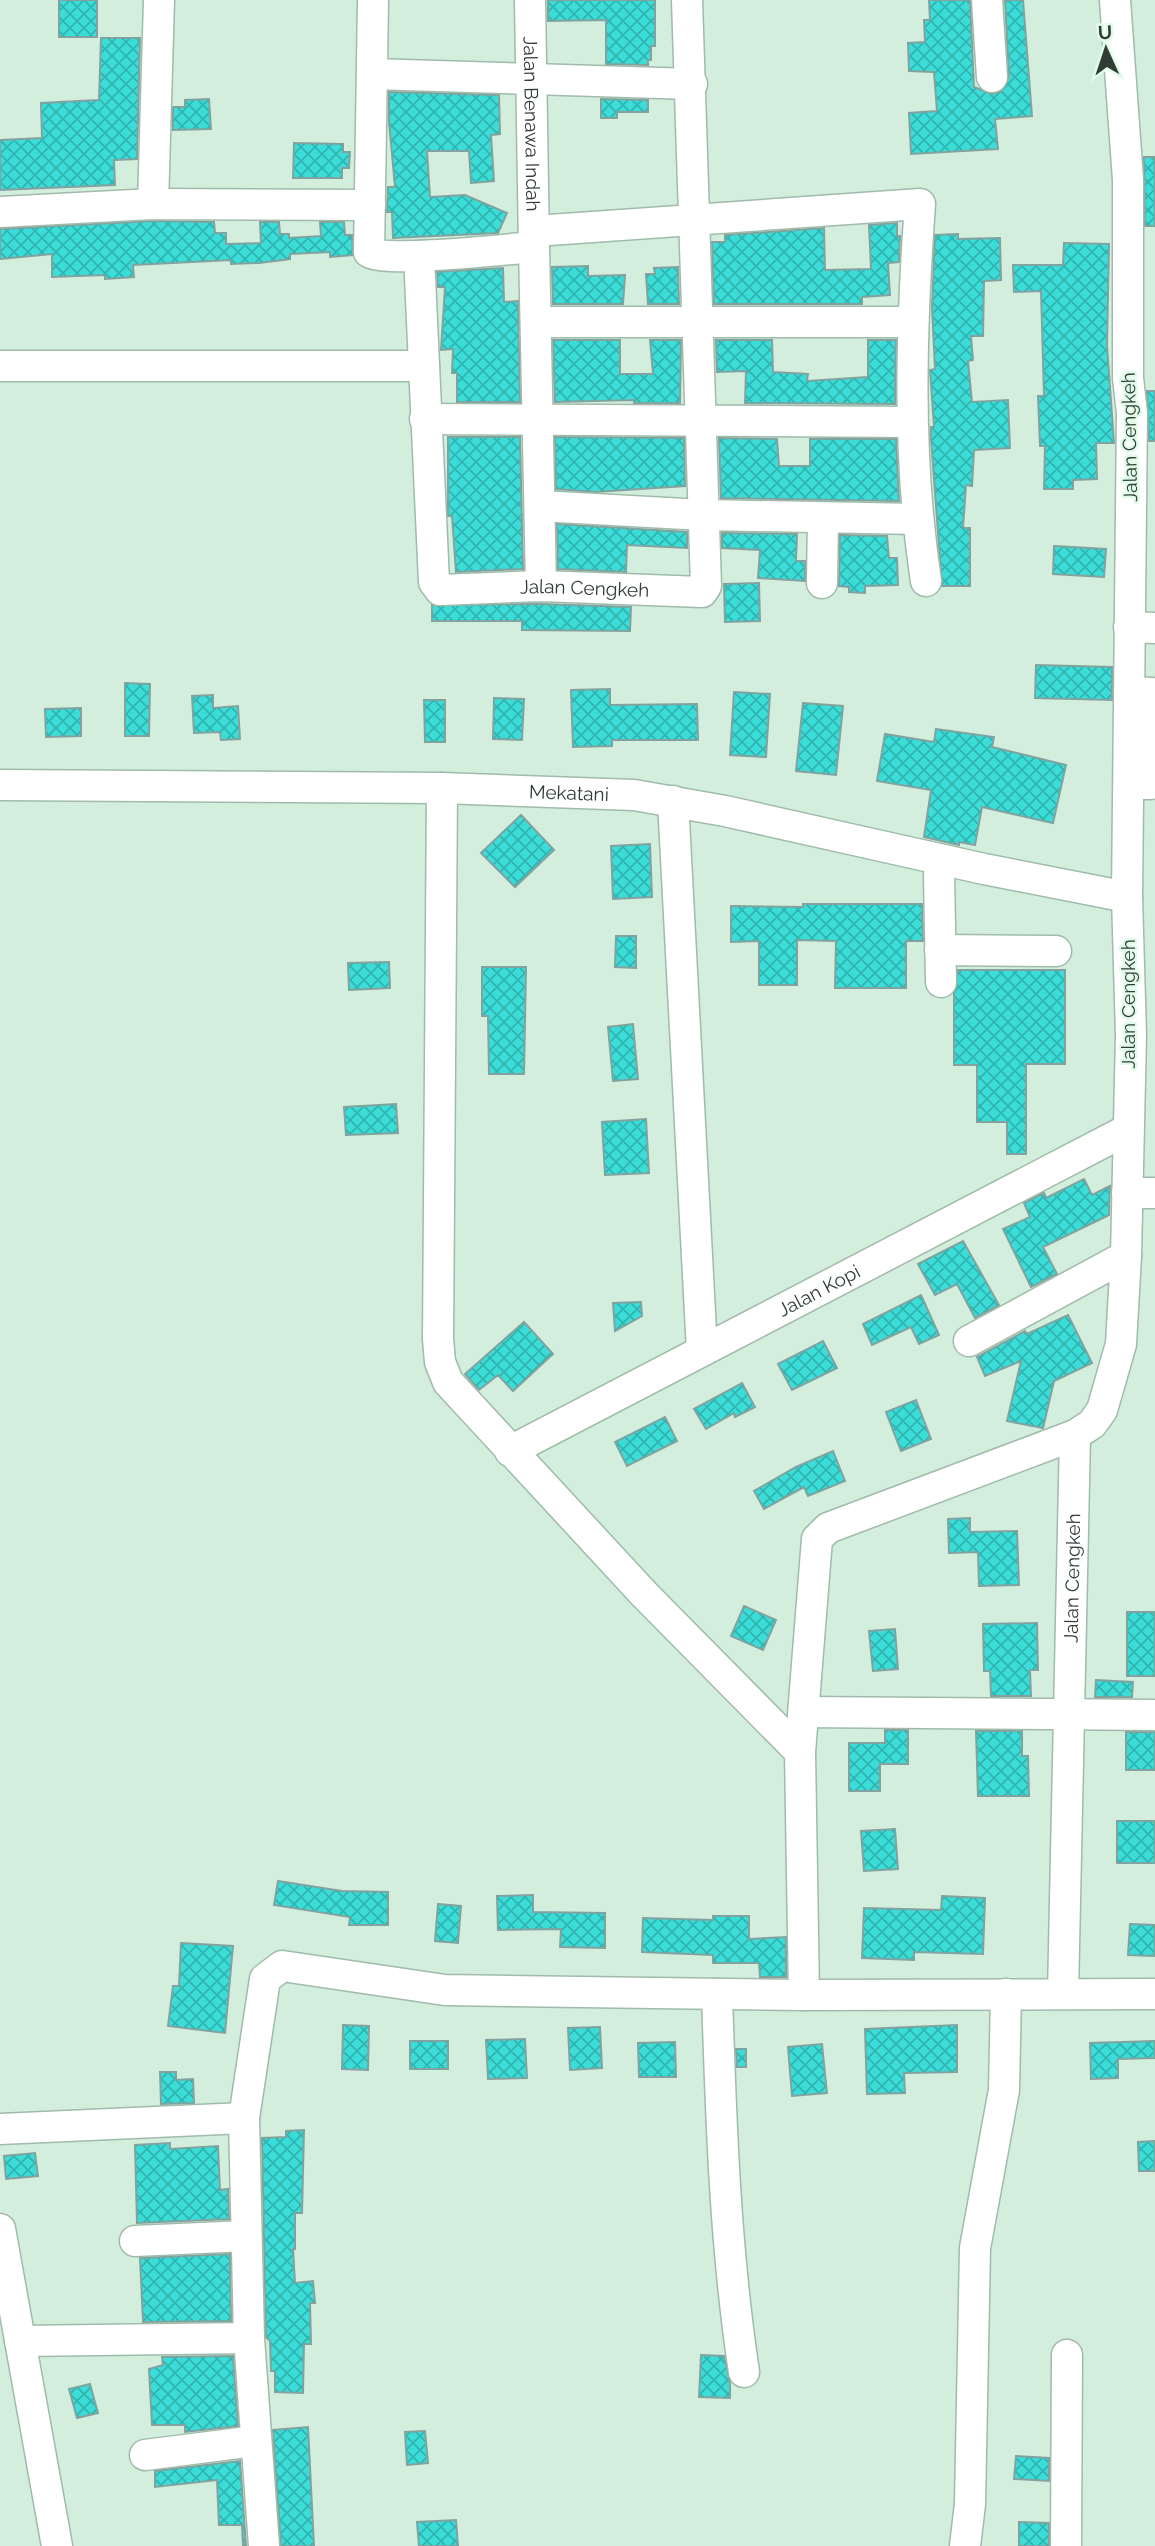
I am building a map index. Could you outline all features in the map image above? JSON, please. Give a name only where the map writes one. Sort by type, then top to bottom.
[{"type":"street","points":[[153,204],[159,0]]},
{"type":"street","points":[[373,0],[369,248],[372,255],[419,256],[696,219],[920,204],[912,322],[912,422],[917,519],[926,581]]},
{"type":"street","name":"Jalan Benawa Indah","points":[[530,0],[541,586]]},
{"type":"street","name":"Jalan Cengkeh","points":[[425,419],[432,571],[434,582],[440,590],[541,586],[702,592],[706,586],[692,84],[687,0]]},
{"type":"street","points":[[987,0],[992,78]]},
{"type":"street","name":"Jalan Cengkeh","points":[[1063,1994],[1075,1435],[1092,1424],[1102,1410],[1121,1344],[1126,1256],[1141,1193],[1127,1130],[1131,1034],[1127,897],[1142,856],[1129,784],[1129,692],[1142,627],[1144,412],[1128,378],[1128,180],[1115,0]]},
{"type":"street","points":[[372,74],[692,84]]},
{"type":"street","points":[[0,212],[153,204],[370,205]]},
{"type":"street","points":[[419,256],[425,419],[912,422]]},
{"type":"street","points":[[536,322],[912,322]]},
{"type":"street","points":[[0,366],[425,366]]},
{"type":"street","points":[[540,506],[703,515],[917,519]]},
{"type":"street","points":[[822,583],[823,518]]},
{"type":"street","name":"Mekatani","points":[[0,785],[442,788],[610,793],[673,802],[1127,897]]},
{"type":"street","points":[[442,788],[440,1362],[447,1382],[643,1594],[800,1752]]},
{"type":"street","points":[[673,802],[702,1351]]},
{"type":"street","points":[[941,982],[939,875],[943,860]]},
{"type":"street","points":[[940,950],[1056,951]]},
{"type":"street","name":"Jalan Kopi","points":[[510,1451],[1127,1130]]},
{"type":"street","points":[[968,1341],[1126,1256]]},
{"type":"street","points":[[804,1995],[800,1752],[817,1539],[822,1533],[1075,1435]]},
{"type":"street","points":[[804,1712],[1155,1715]]},
{"type":"street","points":[[264,2546],[249,2338],[244,2118],[265,1979],[282,1966],[445,1990],[804,1995],[1155,1994]]},
{"type":"street","points":[[717,1994],[722,2160],[735,2308],[744,2372]]},
{"type":"street","points":[[965,2546],[970,2504],[975,2248],[1004,2090],[1006,1994]]},
{"type":"street","points":[[0,2129],[244,2118]]},
{"type":"street","points":[[0,2229],[57,2546]]},
{"type":"street","points":[[135,2241],[246,2236]]},
{"type":"street","points":[[20,2342],[249,2338]]},
{"type":"street","points":[[1066,2355],[1066,2546]]},
{"type":"street","points":[[145,2455],[256,2441]]},
{"type":"building","points":[[59,0],[97,0],[97,37],[59,37]]},
{"type":"building","points":[[548,0],[655,0],[655,46],[651,46],[651,60],[648,60],[648,65],[606,64],[606,20],[548,21]]},
{"type":"building","points":[[929,0],[970,0],[974,87],[992,94],[1002,91],[1009,77],[1005,0],[1023,0],[1032,116],[995,119],[998,149],[911,154],[909,113],[937,111],[934,72],[909,71],[908,43],[925,42],[924,20],[930,20]]},
{"type":"building","points":[[101,38],[140,38],[137,159],[114,160],[115,185],[0,190],[0,140],[42,138],[41,103],[99,100]]},
{"type":"building","points":[[389,92],[499,95],[500,134],[491,135],[494,181],[471,183],[469,151],[427,151],[430,197],[465,195],[507,213],[498,233],[393,238],[392,212],[387,212],[388,187],[395,187]]},
{"type":"building","points":[[209,99],[211,129],[173,130],[173,107],[185,107],[185,100]]},
{"type":"building","points":[[601,99],[648,100],[648,112],[617,112],[617,118],[601,118]]},
{"type":"building","points":[[294,143],[343,144],[343,152],[350,152],[349,168],[342,168],[342,178],[293,178]]},
{"type":"building","points":[[1144,157],[1155,157],[1155,226],[1145,226]]},
{"type":"building","points":[[153,221],[214,222],[215,233],[226,233],[226,244],[261,243],[260,222],[279,222],[280,234],[289,234],[289,238],[321,236],[320,222],[344,222],[345,235],[352,235],[353,255],[330,257],[330,252],[290,254],[290,259],[259,263],[231,264],[231,260],[133,265],[134,277],[105,279],[105,275],[52,277],[52,254],[0,259],[0,229]]},
{"type":"building","points":[[897,223],[897,236],[900,236],[899,262],[888,263],[890,295],[862,297],[862,304],[714,304],[712,242],[725,242],[725,235],[824,228],[825,270],[871,269],[869,225]]},
{"type":"building","points":[[958,234],[958,239],[1000,238],[1001,280],[984,281],[983,336],[971,336],[973,360],[968,361],[972,402],[1008,400],[1010,448],[974,450],[972,486],[966,485],[963,528],[970,528],[970,586],[942,586],[931,439],[931,427],[934,427],[930,370],[935,369],[932,307],[935,235]]},
{"type":"building","points":[[1064,243],[1109,244],[1107,345],[1114,443],[1096,443],[1097,479],[1073,480],[1073,489],[1044,489],[1045,446],[1040,446],[1038,396],[1044,396],[1041,291],[1014,292],[1013,265],[1063,265]]},
{"type":"building","points":[[588,266],[588,276],[625,275],[623,304],[553,304],[552,267]]},
{"type":"building","points":[[678,267],[679,304],[648,304],[646,274],[655,274],[654,268]]},
{"type":"building","points":[[503,268],[504,302],[518,301],[520,402],[457,402],[457,373],[452,373],[453,349],[441,350],[445,287],[438,287],[437,272]]},
{"type":"building","points":[[553,340],[620,340],[620,374],[653,374],[650,340],[681,340],[680,403],[634,403],[634,400],[555,402]]},
{"type":"building","points":[[716,340],[772,340],[773,372],[808,374],[807,381],[868,377],[868,340],[896,340],[895,404],[745,403],[746,371],[717,372]]},
{"type":"building","points":[[1147,391],[1155,391],[1155,441],[1149,441]]},
{"type":"building","points":[[448,437],[520,437],[523,569],[456,572],[452,516],[448,516]]},
{"type":"building","points":[[555,437],[684,438],[685,486],[595,492],[556,489]]},
{"type":"building","points":[[719,438],[777,439],[779,466],[810,466],[810,439],[896,439],[899,501],[721,498]]},
{"type":"building","points":[[557,524],[687,532],[687,548],[627,545],[626,572],[558,569]]},
{"type":"building","points":[[722,533],[797,534],[796,561],[805,561],[805,581],[758,578],[760,550],[722,548]]},
{"type":"building","points":[[840,535],[887,536],[889,558],[897,558],[898,585],[865,586],[865,593],[849,592],[849,587],[839,586]]},
{"type":"building","points":[[1054,546],[1106,549],[1104,577],[1053,574]]},
{"type":"building","points":[[759,583],[760,621],[725,622],[724,584]]},
{"type":"building","points":[[432,605],[631,607],[630,631],[522,630],[522,621],[432,621]]},
{"type":"building","points":[[1036,665],[1112,667],[1112,700],[1035,698]]},
{"type":"building","points":[[125,683],[150,684],[149,736],[125,736]]},
{"type":"building","points":[[610,689],[610,705],[697,704],[698,740],[612,740],[612,746],[573,747],[571,690]]},
{"type":"building","points":[[734,692],[770,694],[766,757],[730,755]]},
{"type":"building","points":[[213,695],[213,708],[238,706],[240,739],[221,740],[220,732],[194,733],[192,696]]},
{"type":"building","points":[[494,698],[524,699],[522,740],[493,739]]},
{"type":"building","points":[[424,700],[445,700],[445,742],[425,742]]},
{"type":"building","points":[[803,703],[843,706],[836,775],[796,771]]},
{"type":"building","points":[[81,708],[81,736],[46,737],[45,709]]},
{"type":"building","points":[[936,729],[994,737],[992,747],[1066,765],[1053,823],[982,807],[975,845],[959,842],[959,845],[924,837],[931,790],[877,781],[885,734],[934,742]]},
{"type":"building","points":[[521,815],[554,850],[515,887],[481,853]]},
{"type":"building","points":[[650,844],[652,897],[613,899],[611,846]]},
{"type":"building","points":[[803,904],[922,904],[923,941],[906,941],[906,988],[835,988],[836,941],[797,940],[797,985],[759,985],[759,941],[731,942],[731,906],[803,907]]},
{"type":"building","points":[[616,936],[636,936],[636,968],[615,967]]},
{"type":"building","points":[[389,962],[390,988],[349,990],[348,963]]},
{"type":"building","points":[[482,967],[526,967],[524,1074],[489,1074],[488,1016],[482,1016]]},
{"type":"building","points":[[958,970],[1065,970],[1065,1064],[1026,1064],[1026,1154],[1007,1154],[1007,1122],[977,1122],[977,1065],[954,1065],[954,993]]},
{"type":"building","points":[[633,1024],[638,1079],[613,1081],[608,1027]]},
{"type":"building","points":[[396,1104],[398,1133],[346,1135],[344,1107]]},
{"type":"building","points":[[646,1119],[649,1173],[605,1175],[602,1122]]},
{"type":"building","points":[[1084,1179],[1092,1195],[1110,1186],[1109,1215],[1043,1247],[1057,1274],[1031,1287],[1003,1229],[1030,1217],[1024,1203],[1044,1193],[1046,1198]]},
{"type":"building","points":[[963,1241],[999,1305],[975,1318],[957,1284],[935,1295],[918,1264]]},
{"type":"building","points":[[921,1295],[939,1335],[919,1344],[911,1327],[872,1345],[863,1324]]},
{"type":"building","points":[[641,1302],[642,1316],[615,1331],[613,1303]]},
{"type":"building","points":[[1068,1315],[1092,1363],[1054,1381],[1043,1428],[1007,1421],[1021,1361],[985,1376],[977,1357],[1025,1331],[1027,1334]]},
{"type":"building","points":[[524,1322],[553,1354],[513,1391],[498,1375],[479,1390],[465,1374]]},
{"type":"building","points":[[823,1341],[837,1368],[792,1390],[778,1364]]},
{"type":"building","points":[[742,1383],[755,1407],[735,1417],[734,1413],[706,1429],[694,1409]]},
{"type":"building","points":[[916,1400],[931,1439],[901,1451],[886,1412]]},
{"type":"building","points":[[665,1417],[677,1441],[627,1466],[615,1442]]},
{"type":"building","points":[[833,1451],[845,1481],[808,1496],[804,1487],[764,1509],[754,1491],[796,1467]]},
{"type":"building","points":[[970,1518],[970,1532],[1017,1531],[1019,1585],[979,1586],[978,1552],[949,1553],[948,1519]]},
{"type":"building","points":[[744,1606],[776,1620],[763,1650],[731,1636]]},
{"type":"building","points":[[1127,1612],[1155,1612],[1155,1676],[1127,1676]]},
{"type":"building","points":[[1037,1623],[1038,1670],[1030,1670],[1031,1696],[991,1696],[990,1671],[984,1671],[983,1624]]},
{"type":"building","points":[[895,1629],[898,1669],[873,1671],[869,1631]]},
{"type":"building","points":[[1096,1680],[1133,1682],[1132,1697],[1095,1697]]},
{"type":"building","points":[[885,1730],[908,1730],[908,1764],[880,1764],[880,1791],[849,1791],[849,1743],[885,1743]]},
{"type":"building","points":[[976,1731],[1022,1731],[1022,1756],[1028,1756],[1029,1796],[978,1796]]},
{"type":"building","points":[[1126,1732],[1155,1732],[1155,1770],[1126,1770]]},
{"type":"building","points":[[1117,1821],[1155,1821],[1155,1863],[1117,1863]]},
{"type":"building","points":[[895,1829],[898,1869],[864,1871],[861,1831]]},
{"type":"building","points":[[278,1881],[342,1891],[388,1892],[388,1925],[349,1925],[350,1917],[274,1905]]},
{"type":"building","points":[[533,1895],[533,1912],[605,1913],[605,1948],[560,1947],[561,1929],[498,1930],[497,1896]]},
{"type":"building","points":[[942,1896],[985,1898],[983,1954],[914,1952],[914,1960],[862,1958],[864,1908],[941,1910]]},
{"type":"building","points":[[438,1904],[461,1906],[458,1943],[435,1941]]},
{"type":"building","points":[[713,1916],[749,1916],[749,1939],[786,1937],[786,1977],[760,1977],[759,1963],[713,1963],[713,1955],[642,1952],[643,1918],[713,1920]]},
{"type":"building","points":[[1130,1924],[1155,1925],[1155,1956],[1128,1955]]},
{"type":"building","points":[[181,1943],[233,1946],[225,2033],[168,2026],[173,1986],[179,1986]]},
{"type":"building","points":[[343,2025],[369,2026],[368,2070],[342,2069]]},
{"type":"building","points":[[957,2025],[957,2072],[904,2073],[905,2093],[867,2094],[865,2029]]},
{"type":"building","points":[[600,2027],[602,2068],[570,2070],[568,2028]]},
{"type":"building","points":[[525,2039],[527,2078],[488,2079],[486,2040]]},
{"type":"building","points":[[410,2041],[448,2041],[448,2069],[410,2069]]},
{"type":"building","points":[[1155,2041],[1155,2058],[1118,2059],[1118,2078],[1091,2079],[1090,2043]]},
{"type":"building","points":[[675,2042],[676,2077],[639,2077],[638,2043]]},
{"type":"building","points":[[822,2044],[827,2093],[792,2096],[788,2047]]},
{"type":"building","points":[[736,2049],[746,2049],[746,2067],[737,2067]]},
{"type":"building","points":[[160,2072],[176,2072],[176,2080],[193,2079],[194,2103],[161,2104]]},
{"type":"building","points":[[304,2130],[302,2213],[295,2213],[293,2249],[295,2283],[313,2281],[315,2303],[310,2303],[311,2344],[304,2344],[303,2393],[275,2392],[275,2371],[271,2371],[270,2341],[266,2337],[262,2138],[286,2137],[286,2131]]},
{"type":"building","points":[[1155,2141],[1155,2171],[1139,2171],[1138,2142]]},
{"type":"building","points":[[170,2143],[170,2149],[218,2146],[220,2190],[228,2189],[229,2219],[137,2223],[135,2145]]},
{"type":"building","points":[[35,2153],[38,2176],[6,2179],[4,2156]]},
{"type":"building","points":[[230,2254],[231,2321],[143,2322],[140,2258]]},
{"type":"building","points":[[701,2355],[724,2356],[730,2383],[730,2398],[699,2397]]},
{"type":"building","points":[[233,2356],[238,2426],[185,2432],[185,2425],[152,2425],[149,2369],[163,2365],[162,2357]]},
{"type":"building","points":[[90,2384],[98,2413],[77,2418],[69,2389]]},
{"type":"building","points":[[308,2427],[314,2546],[281,2546],[273,2430]]},
{"type":"building","points":[[425,2431],[428,2463],[407,2465],[405,2432]]},
{"type":"building","points":[[1016,2456],[1049,2458],[1049,2481],[1014,2479]]},
{"type":"building","points":[[240,2461],[246,2546],[243,2546],[242,2525],[219,2525],[217,2480],[155,2487],[155,2471]]},
{"type":"building","points":[[456,2520],[458,2546],[419,2546],[417,2522]]},
{"type":"building","points":[[1019,2522],[1049,2523],[1049,2546],[1019,2546]]}]
